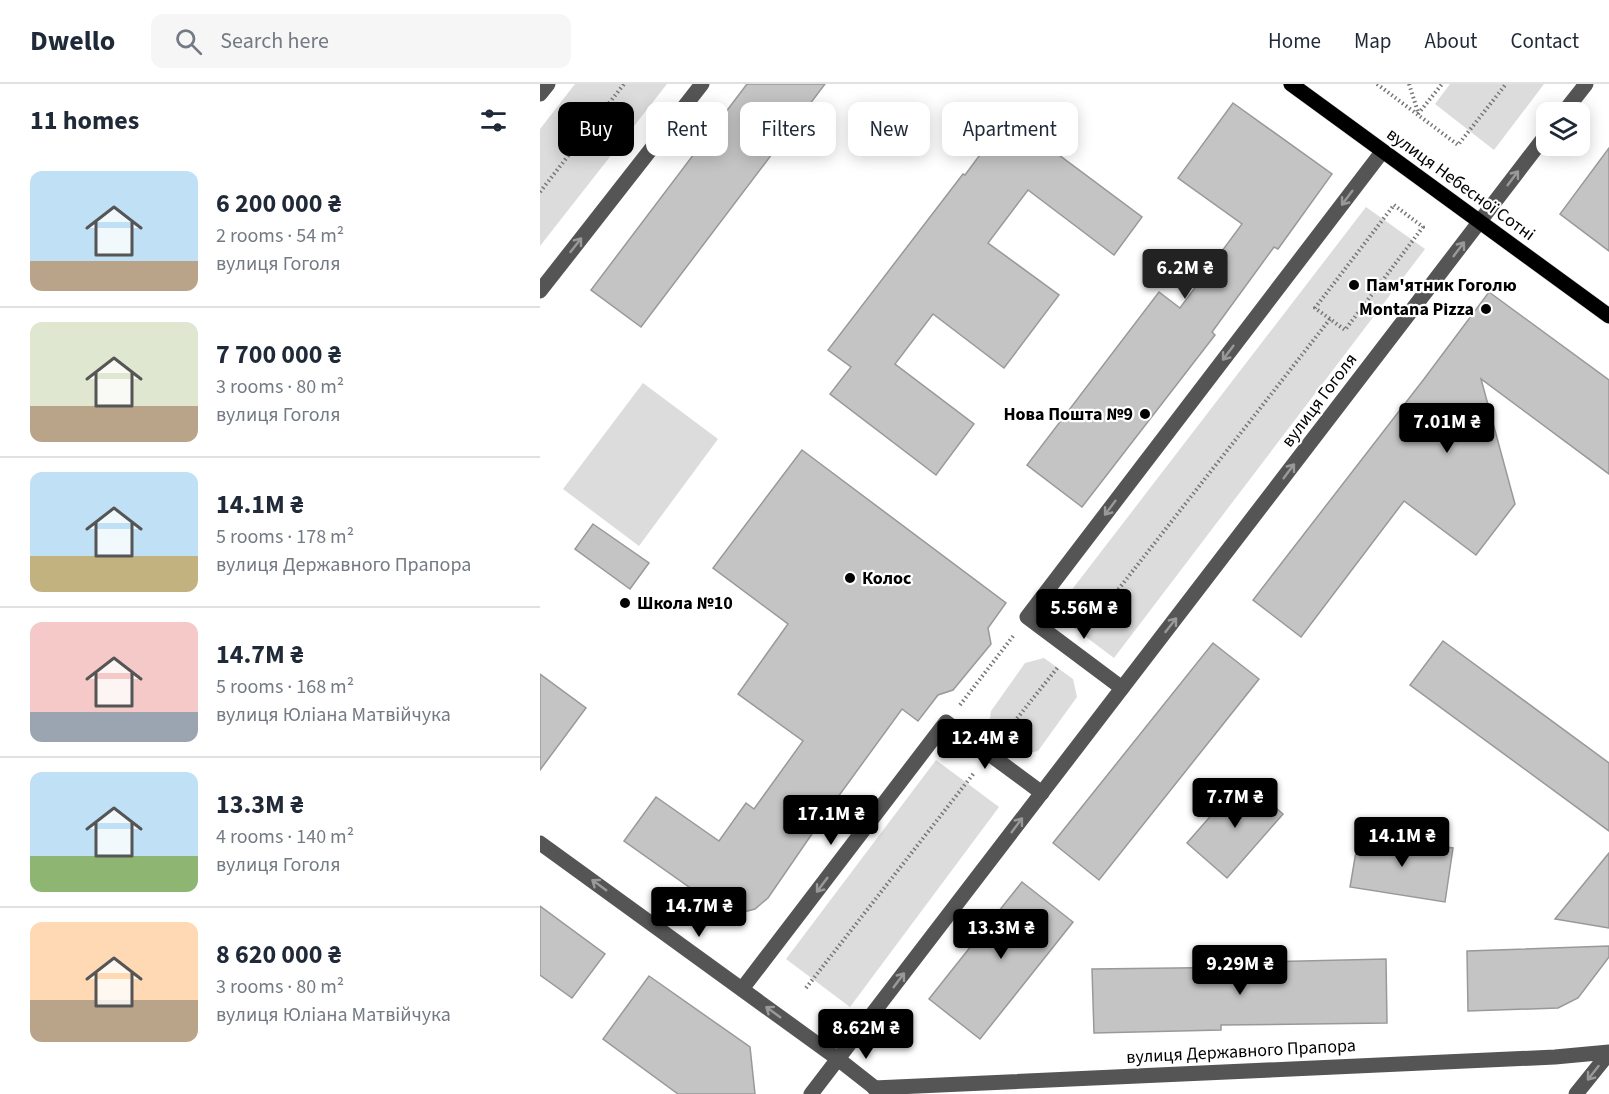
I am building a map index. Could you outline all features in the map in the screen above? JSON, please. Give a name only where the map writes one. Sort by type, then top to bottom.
[{"type":"main road","name":"вулиця Небесної Сотні","points":[[1291,84],[1609,316]]},
{"type":"street","points":[[540,94],[548,84]]},
{"type":"street","points":[[540,291],[702,84]]},
{"type":"street","points":[[1572,102],[1586,84]]},
{"type":"street","name":"вулиця Гоголя","points":[[811,1094],[1536,148]]},
{"type":"street","points":[[1122,688],[1027,617],[1382,152]]},
{"type":"street","points":[[742,989],[946,722],[1042,793]]},
{"type":"street","points":[[540,843],[838,1059],[878,1091]]},
{"type":"street","points":[[1576,1094],[1609,1052]]},
{"type":"street","name":"вулиця Державного Прапора","points":[[878,1091],[1609,1052]]},
{"type":"path","points":[[540,192],[624,84]]},
{"type":"path","points":[[1377,84],[1458,145],[1506,84]]},
{"type":"path","points":[[1409,84],[1418,114]]},
{"type":"path","points":[[1418,114],[1442,84]]},
{"type":"path","points":[[1394,205],[1423,227],[1345,330],[1315,308],[1394,205]]},
{"type":"path","points":[[946,722],[1027,617]]},
{"type":"shaded area","points":[[575,84],[667,84],[653,102],[646,102],[646,111],[634,126],[634,102],[561,102]]},
{"type":"shaded area","points":[[1450,84],[1544,84],[1494,150],[1435,104]]},
{"type":"shaded area","points":[[558,106],[558,156],[611,156],[540,246],[540,129]]},
{"type":"shaded area","points":[[1366,207],[1425,249],[1114,658],[1054,613]]},
{"type":"shaded area","points":[[643,383],[718,439],[639,546],[563,489]]},
{"type":"shaded area","points":[[1044,658],[1073,679],[1077,697],[1038,751],[1018,755],[988,732],[991,711],[1025,663]]},
{"type":"shaded area","points":[[936,760],[999,807],[850,1007],[786,959]]},
{"type":"building","points":[[747,84],[825,84],[811,102],[740,102],[740,156],[770,156],[641,327],[591,290],[692,156],[728,156],[728,109]]},
{"type":"building","points":[[1233,103],[1332,174],[1278,249],[1274,247],[1212,332],[1215,335],[1082,507],[1027,465],[1159,292],[1180,308],[1242,224],[1178,178]]},
{"type":"building","points":[[1609,148],[1609,251],[1560,214]]},
{"type":"building","points":[[979,156],[1060,156],[1142,217],[1114,255],[1028,190],[988,243],[1059,295],[1004,368],[933,314],[895,364],[974,424],[936,475],[830,394],[851,367],[828,350],[963,174],[965,175]]},
{"type":"building","points":[[1489,292],[1609,380],[1609,474],[1481,379],[1515,504],[1476,555],[1404,501],[1301,637],[1253,600]]},
{"type":"building","points":[[802,450],[1006,603],[988,628],[991,644],[953,690],[938,695],[918,721],[902,709],[768,898],[755,909],[736,914],[716,906],[624,841],[656,797],[719,841],[746,803],[754,809],[803,741],[738,694],[788,624],[713,568]]},
{"type":"building","points":[[593,524],[649,563],[630,589],[575,549]]},
{"type":"building","points":[[1443,641],[1609,763],[1609,831],[1410,685]]},
{"type":"building","points":[[1213,643],[1259,679],[1099,880],[1053,843]]},
{"type":"building","points":[[540,674],[586,708],[540,770]]},
{"type":"building","points":[[1243,779],[1283,814],[1227,878],[1187,843]]},
{"type":"building","points":[[1359,834],[1453,848],[1445,902],[1350,887]]},
{"type":"building","points":[[1609,853],[1609,928],[1555,919]]},
{"type":"building","points":[[1022,882],[1073,922],[980,1039],[929,999]]},
{"type":"building","points":[[540,906],[605,954],[572,998],[540,975]]},
{"type":"building","points":[[1609,946],[1609,957],[1578,998],[1558,1008],[1468,1011],[1467,951]]},
{"type":"building","points":[[1386,959],[1387,1023],[1221,1025],[1221,1030],[1094,1033],[1092,969],[1258,967],[1258,962]]},
{"type":"building","points":[[649,976],[750,1047],[755,1094],[678,1094],[603,1039]]},
{"type":"place","name":"Пам'ятник Гоголю","points":[[1354,285]]},
{"type":"place","name":"Montana Pizza","points":[[1486,309]]},
{"type":"place","name":"Нова Пошта №9","points":[[1145,414]]},
{"type":"place","name":"Колос","points":[[850,578]]},
{"type":"place","name":"Школа №10","points":[[625,603]]}]
